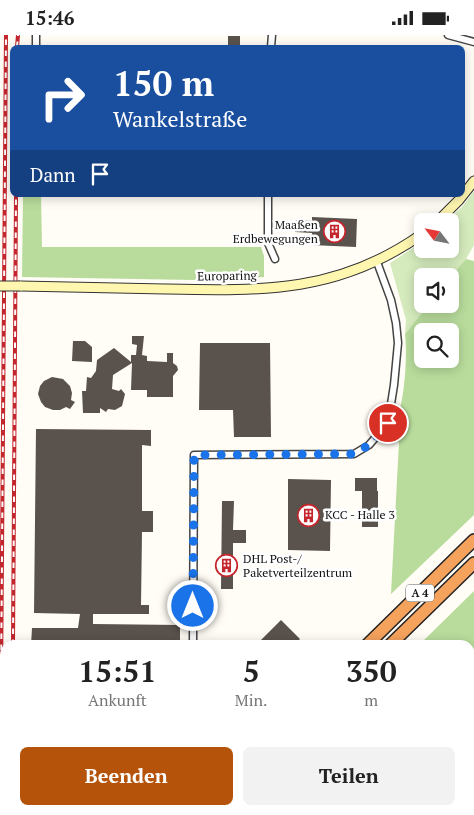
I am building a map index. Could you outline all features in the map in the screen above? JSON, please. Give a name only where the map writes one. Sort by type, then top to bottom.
[{"type":"highway","name":"A 4","points":[[371,640],[474,540]]},
{"type":"highway","name":"A 4","points":[[395,640],[474,563]]},
{"type":"street","points":[[448,35],[474,42]]},
{"type":"street","points":[[465,192],[474,181]]},
{"type":"street","points":[[268,197],[268,243],[275,259]]},
{"type":"street","points":[[446,213],[461,197]]},
{"type":"street","name":"Europaring","points":[[0,286],[194,289],[286,286],[327,279],[377,261],[414,239]]},
{"type":"street","points":[[193,640],[194,455],[354,454],[369,445],[388,423],[398,343],[391,300],[377,261]]},
{"type":"green space","points":[[474,191],[474,245],[458,268],[414,268],[414,313],[422,313],[405,334],[406,320],[390,263],[414,247],[414,258],[459,258],[459,213],[455,213]]},
{"type":"green space","points":[[23,197],[41,197],[42,247],[261,247],[264,256],[264,277],[194,280],[22,277]]},
{"type":"green space","points":[[466,259],[474,261],[474,515],[391,594],[399,442],[388,439],[398,418],[404,388],[405,334],[422,313],[459,313],[458,268]]},
{"type":"green space","points":[[474,591],[474,640],[424,640]]},
{"type":"building","points":[[228,36],[240,36],[240,45],[228,45]]},
{"type":"building","name":"Maaßen Erdbewegungen","points":[[312,217],[357,219],[356,247],[311,245],[312,233],[295,232],[296,220],[312,221]]},
{"type":"building","points":[[132,336],[144,336],[142,355],[147,356],[147,361],[167,362],[167,353],[173,353],[173,363],[177,366],[178,370],[173,376],[173,397],[147,397],[147,390],[131,390],[132,363],[113,375],[112,389],[119,391],[121,389],[125,394],[122,406],[115,410],[108,409],[106,412],[100,408],[100,413],[83,413],[82,391],[86,391],[87,377],[91,378],[96,371],[97,360],[114,348],[131,362],[131,355],[136,355],[137,345],[132,344]]},
{"type":"building","points":[[73,341],[85,341],[92,347],[92,362],[72,361]]},
{"type":"building","points":[[200,343],[270,343],[271,437],[234,437],[233,410],[199,410]]},
{"type":"building","points":[[52,377],[63,379],[70,386],[71,400],[75,402],[70,409],[66,407],[60,410],[53,410],[45,407],[41,402],[38,394],[40,386],[44,381]]},
{"type":"building","points":[[36,429],[151,430],[151,446],[142,445],[142,511],[153,511],[153,532],[142,532],[141,605],[149,605],[149,614],[93,614],[93,624],[180,625],[180,640],[31,640],[32,628],[78,628],[80,614],[34,613]]},
{"type":"building","points":[[355,478],[377,478],[378,527],[362,527],[362,491],[355,491]]},
{"type":"building","name":"KCC - Halle 3","points":[[288,479],[331,480],[330,551],[288,550]]},
{"type":"building","name":"DHL Post-/ Paketverteilzentrum","points":[[222,501],[234,501],[233,530],[246,530],[246,543],[233,543],[233,589],[221,589]]},
{"type":"building","points":[[281,620],[300,639],[299,640],[261,640]]},
{"type":"railway","points":[[1,640],[6,35]]},
{"type":"railway","points":[[17,45],[18,35]]},
{"type":"railway","points":[[13,640],[16,197]]},
{"type":"place","name":"Maaßen Erdbewegungen","points":[[334,232]]},
{"type":"place","name":"KCC - Halle 3","points":[[309,515]]},
{"type":"place","name":"DHL Post-/ Paketverteilzentrum","points":[[227,566]]},
{"type":"route","points":[[193,606],[194,455],[354,454],[369,445],[388,423]]}]
